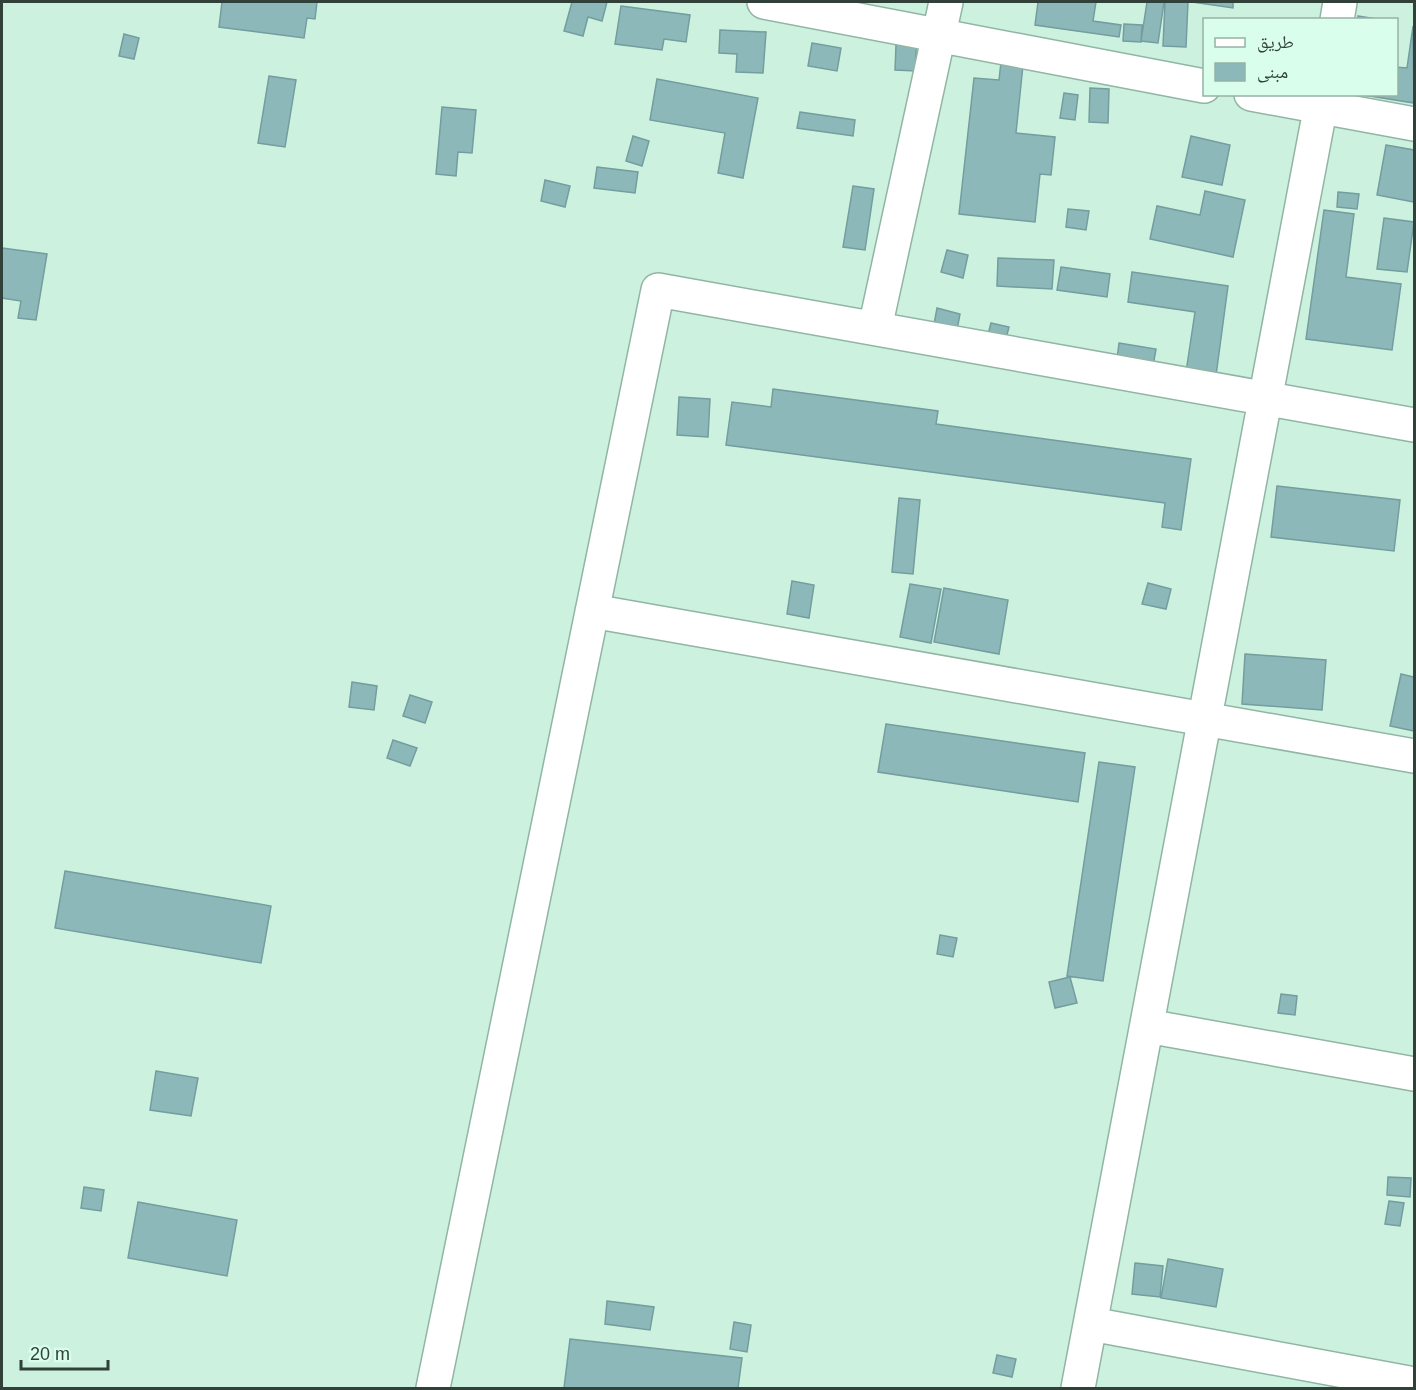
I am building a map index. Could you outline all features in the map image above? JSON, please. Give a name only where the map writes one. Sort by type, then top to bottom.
[{"type":"street","points":[[764,2],[1203,86]]},
{"type":"street","points":[[875,328],[946,2]]},
{"type":"street","points":[[1336,18],[1340,2]]},
{"type":"street","points":[[1271,96],[1321,101],[1414,124]]},
{"type":"street","points":[[1078,1389],[1321,101]]},
{"type":"street","points":[[433,1389],[658,290],[1414,425]]},
{"type":"street","points":[[592,611],[1414,756]]},
{"type":"street","points":[[1147,1026],[1414,1074]]},
{"type":"street","points":[[1091,1324],[1414,1384]]},
{"type":"building","points":[[222,2],[317,2],[315,19],[307,18],[304,38],[219,27]]},
{"type":"building","points":[[572,2],[607,2],[602,21],[588,17],[583,36],[564,31]]},
{"type":"building","points":[[1038,2],[1096,2],[1093,21],[1121,25],[1119,37],[1035,25]]},
{"type":"building","points":[[1147,2],[1164,2],[1158,43],[1141,41]]},
{"type":"building","points":[[1165,2],[1188,2],[1186,47],[1163,46]]},
{"type":"building","points":[[1192,2],[1233,2],[1233,8]]},
{"type":"building","points":[[621,6],[690,15],[686,42],[664,39],[662,50],[615,44]]},
{"type":"building","points":[[1124,24],[1142,25],[1141,42],[1123,41]]},
{"type":"building","points":[[1413,26],[1414,103],[1370,96],[1398,96],[1398,67],[1407,68]]},
{"type":"building","points":[[720,30],[766,32],[763,73],[736,72],[737,54],[719,53]]},
{"type":"building","points":[[124,34],[139,38],[134,59],[119,56]]},
{"type":"building","points":[[812,43],[841,48],[837,71],[808,66]]},
{"type":"building","points":[[896,45],[916,45],[916,71],[895,70]]},
{"type":"building","points":[[1001,62],[1023,65],[1016,133],[1055,137],[1051,175],[1040,174],[1035,222],[959,214],[974,78],[999,80]]},
{"type":"building","points":[[269,76],[296,80],[285,147],[258,143]]},
{"type":"building","points":[[657,79],[758,98],[743,178],[718,173],[725,133],[650,120]]},
{"type":"building","points":[[1090,88],[1109,89],[1108,123],[1089,122]]},
{"type":"building","points":[[1064,93],[1078,95],[1075,120],[1060,118]]},
{"type":"building","points":[[442,107],[476,110],[472,153],[458,152],[456,176],[436,174]]},
{"type":"building","points":[[800,112],[855,120],[853,136],[797,128]]},
{"type":"building","points":[[633,136],[649,141],[642,166],[626,161]]},
{"type":"building","points":[[1191,136],[1230,145],[1222,185],[1182,177]]},
{"type":"building","points":[[1386,145],[1414,150],[1414,202],[1377,195]]},
{"type":"building","points":[[597,167],[638,172],[635,193],[594,188]]},
{"type":"building","points":[[545,180],[570,186],[565,207],[541,201]]},
{"type":"building","points":[[853,186],[874,189],[865,250],[843,247]]},
{"type":"building","points":[[1205,191],[1245,200],[1233,257],[1150,239],[1157,206],[1200,215]]},
{"type":"building","points":[[1338,192],[1359,194],[1357,209],[1337,207]]},
{"type":"building","points":[[1068,209],[1089,211],[1086,230],[1066,227]]},
{"type":"building","points":[[1324,210],[1354,214],[1346,277],[1401,284],[1392,350],[1306,339]]},
{"type":"building","points":[[1384,218],[1414,222],[1407,272],[1377,269]]},
{"type":"building","points":[[2,248],[47,254],[36,320],[18,318],[21,301],[2,298]]},
{"type":"building","points":[[947,250],[968,255],[963,278],[941,272]]},
{"type":"building","points":[[998,258],[1054,260],[1052,289],[997,286]]},
{"type":"building","points":[[1061,267],[1110,274],[1107,297],[1057,290]]},
{"type":"building","points":[[1132,272],[1228,286],[1215,383],[1185,379],[1195,312],[1128,302]]},
{"type":"building","points":[[937,308],[960,314],[956,335],[933,330]]},
{"type":"building","points":[[991,323],[1009,327],[1003,350],[985,346]]},
{"type":"building","points":[[1119,343],[1156,349],[1152,372],[1116,367]]},
{"type":"building","points":[[773,389],[938,411],[936,424],[1191,459],[1181,530],[1162,527],[1165,503],[726,445],[732,402],[771,407]]},
{"type":"building","points":[[679,397],[710,399],[708,437],[677,435]]},
{"type":"building","points":[[1277,486],[1400,500],[1394,551],[1271,537]]},
{"type":"building","points":[[899,498],[920,500],[913,574],[892,572]]},
{"type":"building","points":[[792,581],[814,585],[809,618],[787,614]]},
{"type":"building","points":[[1148,583],[1171,589],[1166,609],[1142,604]]},
{"type":"building","points":[[910,584],[941,589],[931,643],[900,637]]},
{"type":"building","points":[[944,588],[1008,600],[999,654],[934,642]]},
{"type":"building","points":[[1245,654],[1326,660],[1322,710],[1242,704]]},
{"type":"building","points":[[1401,674],[1414,677],[1414,731],[1390,726]]},
{"type":"building","points":[[352,682],[377,686],[374,710],[349,707]]},
{"type":"building","points":[[410,695],[432,702],[425,723],[403,716]]},
{"type":"building","points":[[886,724],[1085,753],[1078,802],[878,772]]},
{"type":"building","points":[[393,740],[417,748],[410,766],[387,758]]},
{"type":"building","points":[[1099,762],[1135,767],[1103,981],[1067,976]]},
{"type":"building","points":[[65,871],[271,906],[261,963],[55,928]]},
{"type":"building","points":[[940,935],[957,938],[953,957],[937,954]]},
{"type":"building","points":[[1070,977],[1077,1003],[1055,1008],[1049,982]]},
{"type":"building","points":[[1281,994],[1297,996],[1295,1015],[1278,1013]]},
{"type":"building","points":[[156,1071],[198,1078],[191,1116],[150,1110]]},
{"type":"building","points":[[1388,1177],[1411,1178],[1410,1197],[1387,1195]]},
{"type":"building","points":[[84,1187],[104,1190],[101,1211],[81,1208]]},
{"type":"building","points":[[1389,1201],[1404,1203],[1400,1226],[1385,1224]]},
{"type":"building","points":[[138,1202],[237,1220],[227,1276],[128,1258]]},
{"type":"building","points":[[1168,1259],[1223,1269],[1216,1307],[1161,1298]]},
{"type":"building","points":[[1135,1263],[1163,1266],[1160,1297],[1132,1294]]},
{"type":"building","points":[[607,1301],[654,1307],[650,1330],[605,1324]]},
{"type":"building","points":[[734,1322],[751,1325],[747,1352],[730,1349]]},
{"type":"building","points":[[570,1339],[742,1358],[738,1388],[564,1388]]},
{"type":"building","points":[[997,1355],[1016,1359],[1012,1377],[993,1373]]}]
